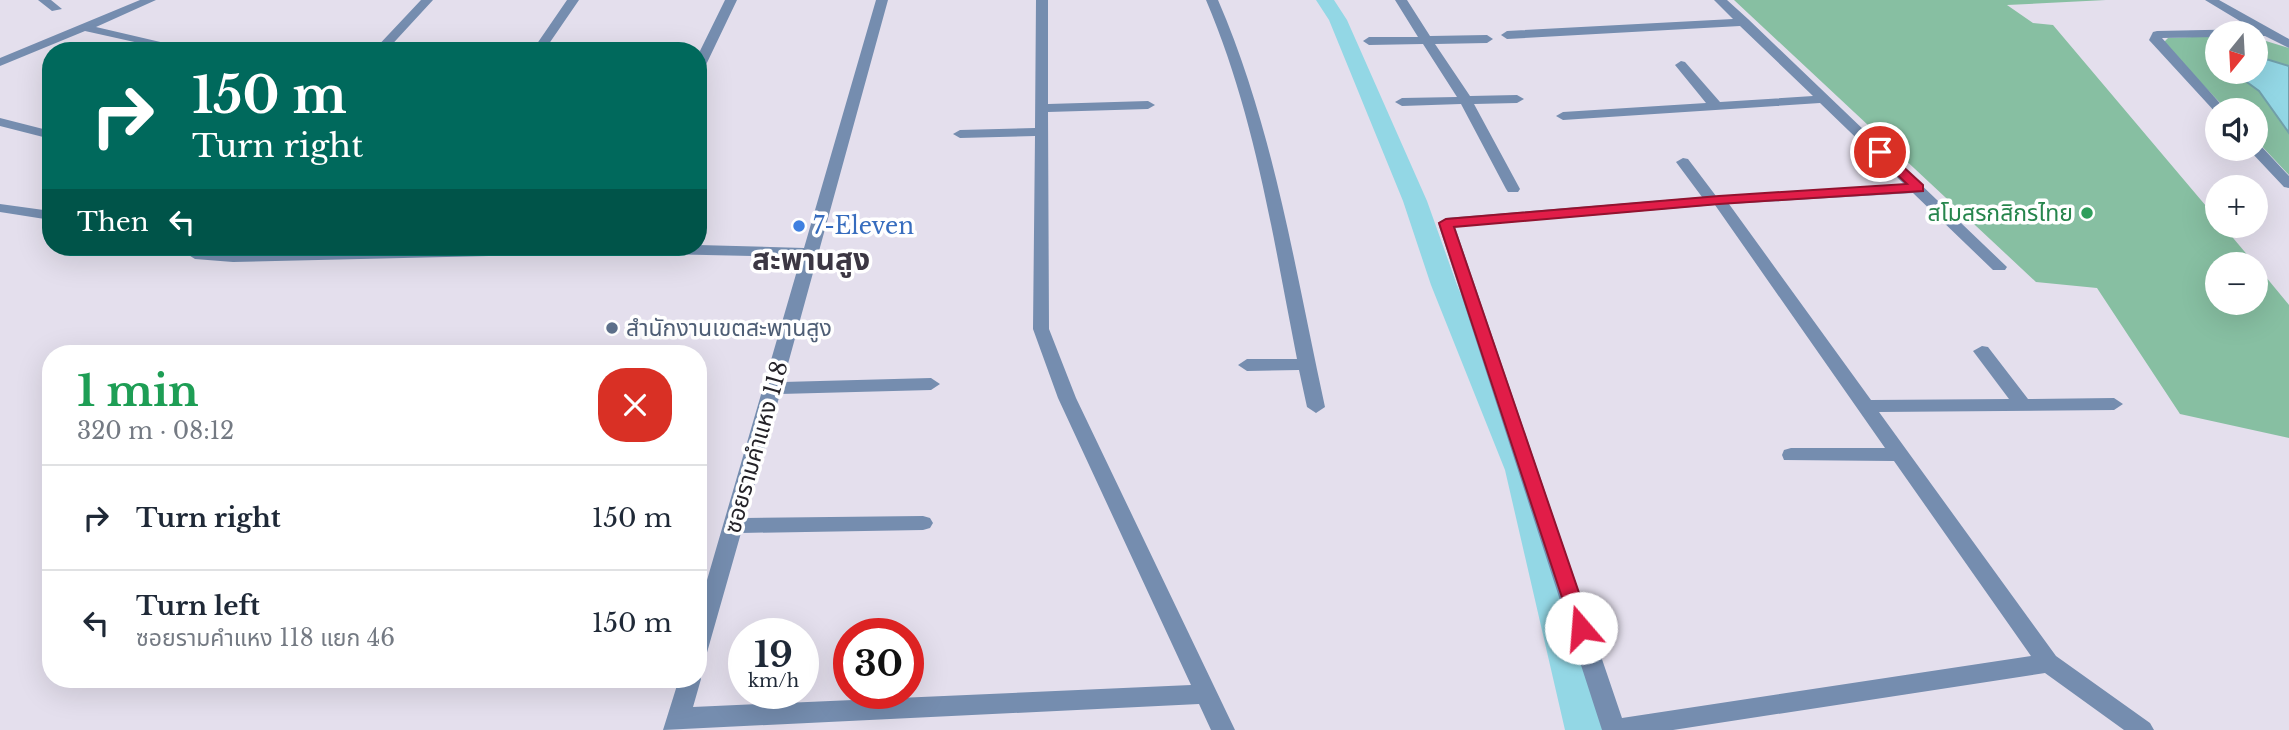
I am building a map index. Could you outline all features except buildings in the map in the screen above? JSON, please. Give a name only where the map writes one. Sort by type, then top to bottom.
[{"type":"street","points":[[44,0],[56,9]]},
{"type":"street","points":[[46,42],[150,0]]},
{"type":"street","points":[[387,42],[427,0]]},
{"type":"street","points":[[544,42],[573,0]]},
{"type":"street","points":[[707,50],[731,0]]},
{"type":"street","name":"ซอยรามคำแหง 118","points":[[707,619],[882,0]]},
{"type":"street","points":[[1042,0],[1041,329],[1067,398],[1223,730]]},
{"type":"street","points":[[1212,0],[1231,44],[1257,124],[1317,407]]},
{"type":"street","points":[[1401,0],[1466,101],[1513,189]]},
{"type":"street","points":[[1720,0],[1999,267]]},
{"type":"street","points":[[2211,0],[2248,21]]},
{"type":"street","points":[[1507,35],[1744,22]]},
{"type":"street","points":[[81,27],[150,42]]},
{"type":"street","points":[[2268,33],[2289,44]]},
{"type":"street","points":[[2205,34],[2157,35],[2155,40],[2208,98]]},
{"type":"street","points":[[1368,41],[1488,39]]},
{"type":"street","points":[[0,62],[42,44]]},
{"type":"street","points":[[1681,65],[1716,106]]},
{"type":"street","points":[[1402,102],[1517,99]]},
{"type":"street","points":[[1563,116],[1824,99]]},
{"type":"street","points":[[1042,108],[1148,105]]},
{"type":"street","points":[[0,122],[42,133]]},
{"type":"street","points":[[960,134],[1042,132]]},
{"type":"street","points":[[2267,161],[2289,184]]},
{"type":"street","points":[[1683,162],[1715,200],[2048,663],[2142,730]]},
{"type":"street","points":[[1918,188],[1715,200],[1446,223],[1614,730],[2048,663]]},
{"type":"street","points":[[3,213],[42,215]]},
{"type":"street","points":[[707,250],[812,253]]},
{"type":"street","points":[[1982,351],[2022,404]]},
{"type":"street","points":[[1247,365],[1307,364]]},
{"type":"street","points":[[773,388],[931,384]]},
{"type":"street","points":[[1863,405],[2114,404]]},
{"type":"street","points":[[1791,455],[1898,454]]},
{"type":"street","points":[[734,526],[923,523]]},
{"type":"street","points":[[687,688],[677,724],[1206,694]]},
{"type":"green space","name":"สโมสรกสิกรไทย","points":[[1734,0],[2106,0],[2007,5],[2033,23],[2053,25],[2205,205],[2205,238],[2233,238],[2245,252],[2205,252],[2205,315],[2268,315],[2268,280],[2289,305],[2289,438],[2180,414],[2097,288],[2036,282]]},
{"type":"green space","points":[[2205,36],[2205,84],[2268,84],[2268,42],[2289,48],[2289,175],[2268,153],[2268,98],[2216,98],[2163,43],[2168,38]]},
{"type":"water","points":[[2268,60],[2289,66],[2289,133],[2268,104],[2268,98],[2264,98],[2249,84],[2268,84]]},
{"type":"waterway","points":[[1325,0],[1338,20],[1415,201],[1444,285],[1520,470],[1584,730]]},
{"type":"place","name":"สโมสรกสิกรไทย","points":[[2087,213]]},
{"type":"place","name":"7-Eleven","points":[[799,226]]},
{"type":"place","name":"สำนักงานเขตสะพานสูง","points":[[612,328]]},
{"type":"district","name":"สะพานสูง","points":[[811,260]]},
{"type":"route","points":[[1581,628],[1446,223],[1623,207],[1918,188],[1880,152]]}]
